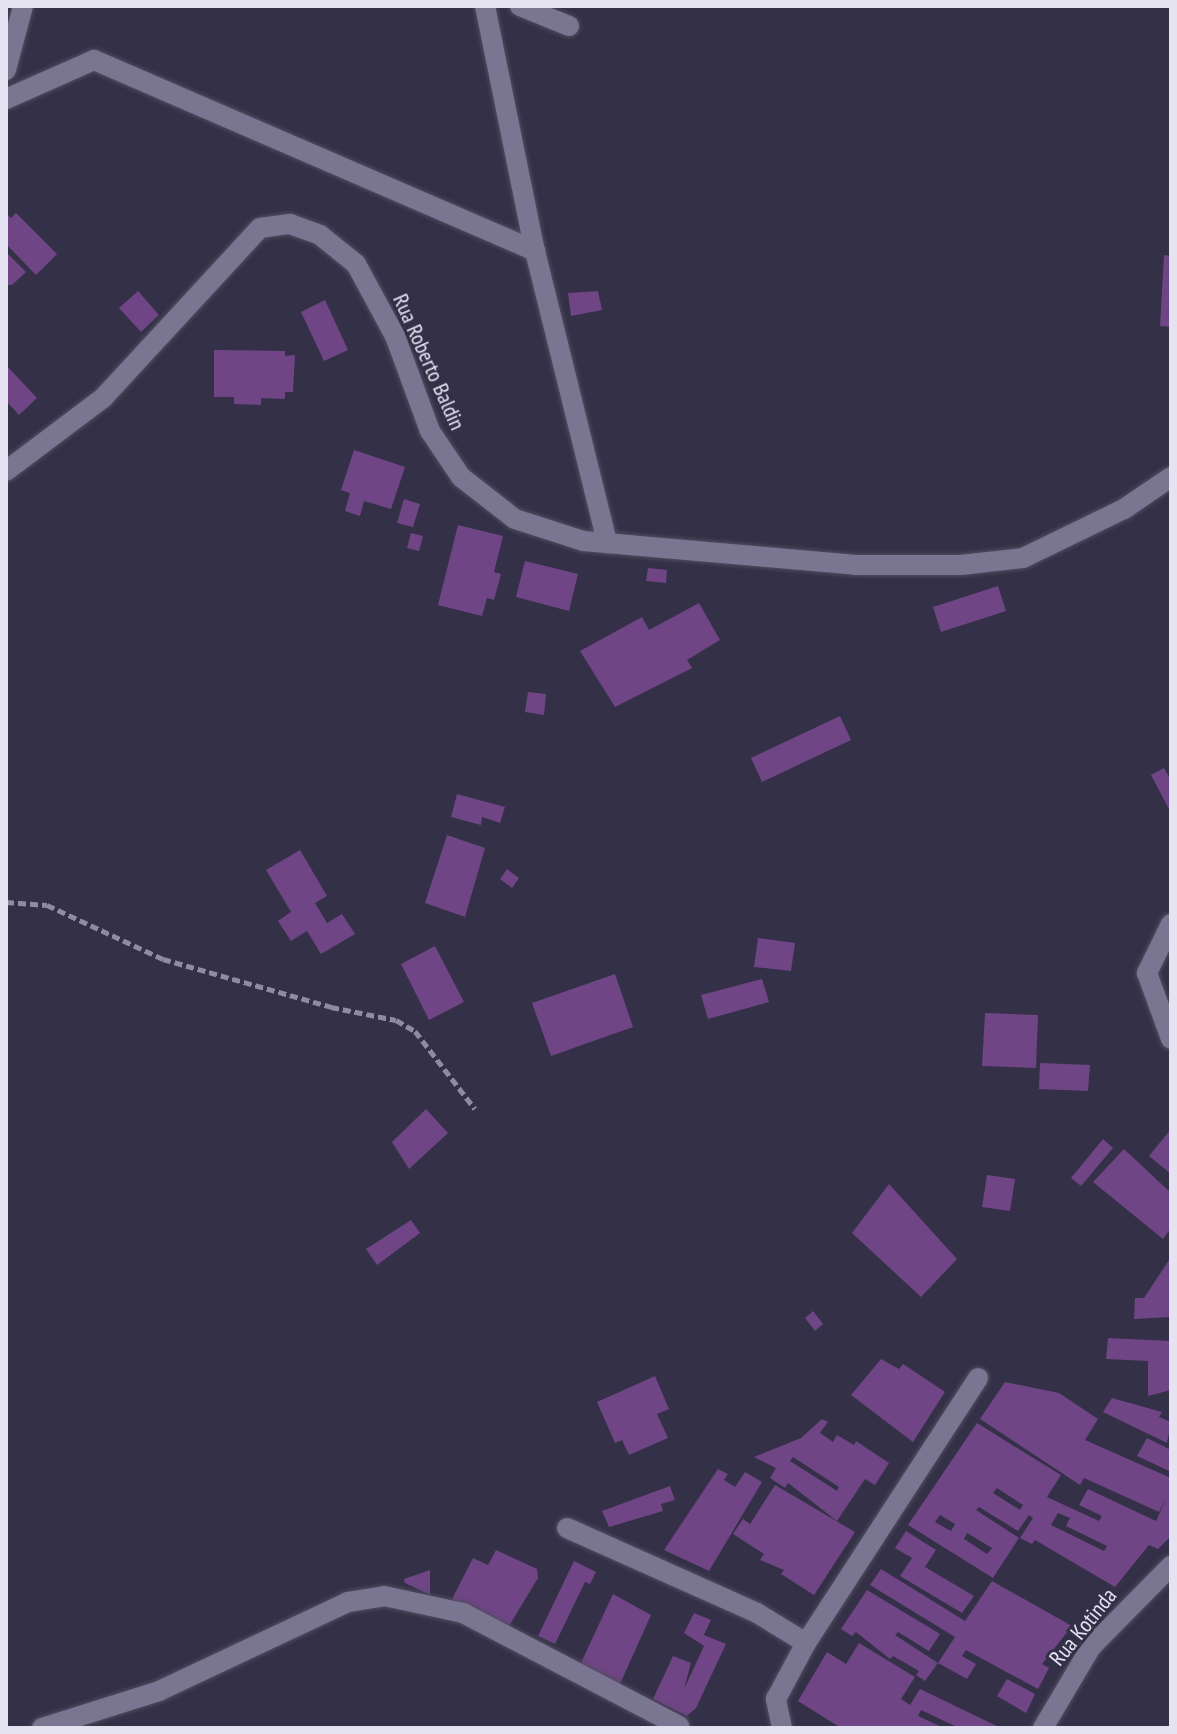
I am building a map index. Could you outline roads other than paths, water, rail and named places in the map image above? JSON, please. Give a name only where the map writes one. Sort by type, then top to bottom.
[{"type":"street","points":[[6,70],[23,6]]},
{"type":"street","points":[[485,6],[535,251],[607,543]]},
{"type":"street","points":[[520,6],[569,26]]},
{"type":"street","points":[[6,99],[94,60],[535,251]]},
{"type":"street","name":"Rua Roberto Baldin","points":[[6,471],[103,398],[260,228],[290,224],[320,235],[356,264],[395,336],[430,431],[461,477],[515,519],[607,543],[856,565],[961,565],[1023,558],[1124,509],[1171,477]]},
{"type":"street","points":[[1171,924],[1147,973],[1171,1039]]},
{"type":"street","points":[[782,1728],[776,1699],[806,1643],[978,1378]]},
{"type":"street","points":[[567,1528],[757,1613],[806,1643]]},
{"type":"street","name":"Rua Kotinda","points":[[1043,1728],[1091,1647],[1171,1566]]},
{"type":"street","points":[[42,1728],[159,1691],[348,1602],[384,1596],[463,1613],[679,1726]]}]
